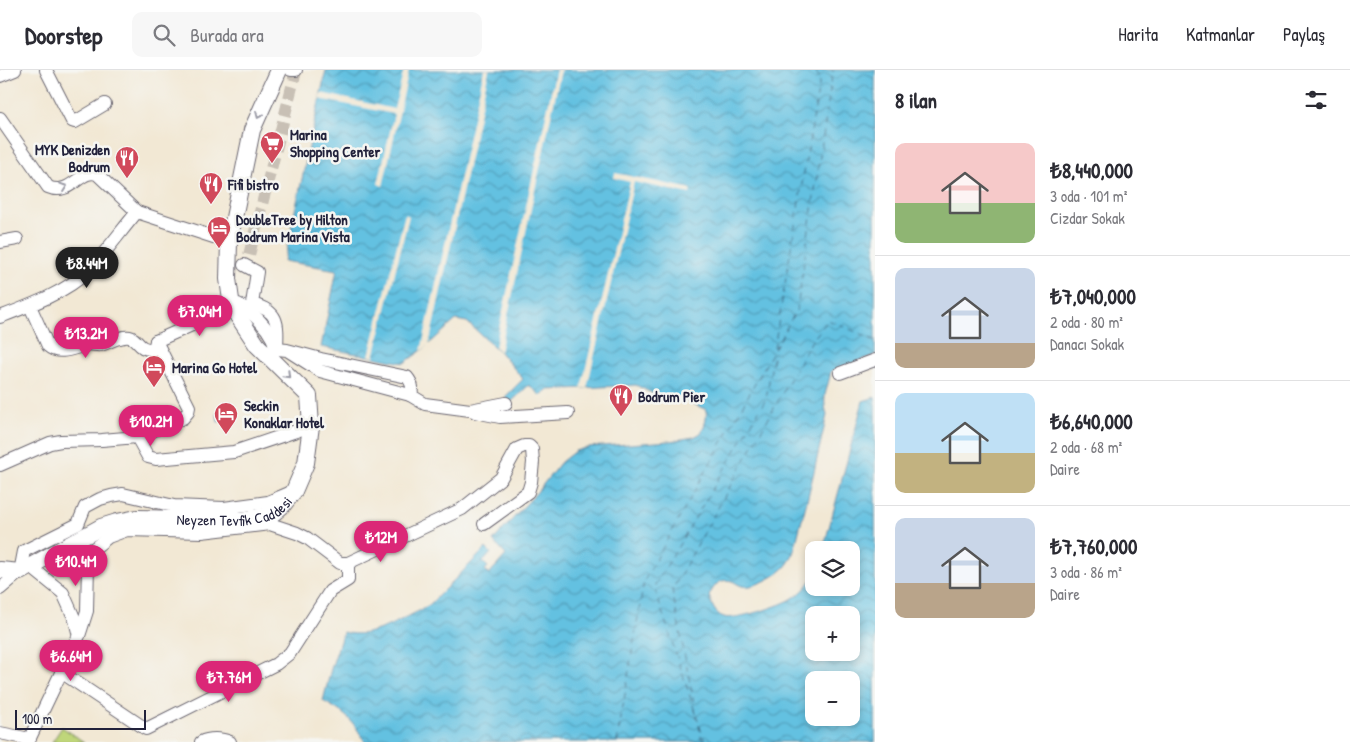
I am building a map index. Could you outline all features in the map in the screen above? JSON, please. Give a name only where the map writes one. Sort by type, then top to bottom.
[{"type":"main road","name":"Neyzen Tevfik Caddesi","points":[[25,570],[101,527],[117,522],[137,518],[242,520],[275,512],[294,491],[306,463],[311,426],[309,396],[278,351],[257,345],[232,306],[228,279],[229,242],[252,130],[278,70]]},
{"type":"main road","points":[[0,570],[25,570]]},
{"type":"street","points":[[0,76],[13,70]]},
{"type":"street","points":[[46,70],[72,120],[75,122],[105,104]]},
{"type":"street","points":[[291,70],[296,70]]},
{"type":"street","points":[[0,118],[48,187],[54,190],[61,190],[70,186],[87,173],[97,174],[137,212],[229,242]]},
{"type":"street","points":[[0,317],[30,306],[73,283],[89,270],[137,212]]},
{"type":"street","points":[[0,242],[16,239]]},
{"type":"street","points":[[242,261],[257,272],[252,304],[266,308],[273,316],[278,326],[278,351],[407,377],[412,382],[410,395],[424,404],[470,410],[500,417],[568,413]]},
{"type":"street","points":[[30,306],[48,346],[53,350],[59,351],[86,344],[103,344],[129,336],[136,339],[139,346],[146,350],[154,349],[156,341]]},
{"type":"street","points":[[156,341],[232,306]]},
{"type":"street","points":[[0,465],[61,440],[102,440],[137,437],[183,418],[188,412],[189,407],[156,341]]},
{"type":"street","points":[[840,373],[875,360]]},
{"type":"street","points":[[470,410],[506,403]]},
{"type":"street","points":[[137,437],[148,457],[156,459],[234,452],[311,426]]},
{"type":"street","points":[[0,733],[29,741],[78,636],[87,611],[88,563],[92,550],[108,536],[127,530],[202,532],[270,524],[307,538],[340,563],[348,563],[462,509],[501,478],[517,449],[529,446],[532,449],[534,462],[532,482],[528,492],[484,524]]},
{"type":"street","points":[[25,570],[24,551],[78,524],[85,507],[100,499],[123,494],[174,506],[224,508],[268,502],[294,491]]},
{"type":"street","points":[[61,672],[146,730],[276,664],[290,653],[330,591],[348,580],[348,563]]},
{"type":"street","points":[[0,589],[25,570]]},
{"type":"street","points":[[25,570],[63,593],[75,620],[78,636]]},
{"type":"street","points":[[201,742],[206,740],[225,740],[230,742]]},
{"type":"green space","points":[[62,727],[84,742],[52,742]]},
{"type":"water","points":[[326,70],[875,70],[875,355],[831,371],[825,397],[827,415],[803,516],[789,562],[783,570],[753,585],[742,586],[727,580],[720,582],[709,596],[718,614],[729,618],[758,612],[788,601],[805,588],[805,596],[860,596],[860,541],[825,541],[863,401],[875,397],[875,742],[365,742],[348,718],[323,701],[343,632],[353,634],[373,631],[393,624],[421,610],[429,605],[486,548],[491,553],[483,562],[488,567],[485,570],[489,574],[506,555],[493,541],[561,462],[575,451],[589,447],[670,441],[694,437],[701,433],[707,414],[705,409],[675,396],[664,399],[636,385],[547,390],[541,396],[529,385],[510,403],[505,397],[523,379],[500,352],[467,322],[456,320],[421,351],[404,363],[321,347],[337,270],[284,261]]},
{"type":"water","points":[[236,410],[235,419],[218,422],[217,413]]},
{"type":"pier","points":[[404,70],[409,70],[383,186],[378,184],[394,114],[319,99],[321,93],[394,109]]},
{"type":"pier","points":[[484,70],[489,70],[429,345],[421,351]]},
{"type":"pier","points":[[556,70],[561,70],[500,352],[495,347]]},
{"type":"pier","points":[[615,173],[691,189],[690,194],[634,182],[587,388],[581,388],[630,182],[614,178]]},
{"type":"pier","points":[[405,214],[409,216],[374,357],[369,356]]},
{"type":"ferry route","points":[[774,348],[820,79],[815,70]]},
{"type":"ferry route","points":[[617,742],[644,581],[797,309],[833,70]]},
{"type":"ferry route","points":[[696,714],[672,590],[811,342],[828,320],[875,340]]},
{"type":"ferry route","points":[[705,742],[654,587],[766,399],[774,352]]},
{"type":"ferry route","points":[[699,725],[702,742]]},
{"type":"tunnel","points":[[249,255],[296,71]]},
{"type":"place","name":"Marina Shopping Center","points":[[272,164]]},
{"type":"place","name":"MYK Denizden Bodrum","points":[[127,179]]},
{"type":"place","name":"Fifi bistro","points":[[211,205]]},
{"type":"place","name":"DoubleTree by Hilton Bodrum Marina Vista","points":[[219,249]]},
{"type":"place","name":"Marina Go Hotel","points":[[154,388]]},
{"type":"place","name":"Bodrum Pier","points":[[621,417]]},
{"type":"place","name":"Seckin Konaklar Hotel","points":[[226,435]]}]
